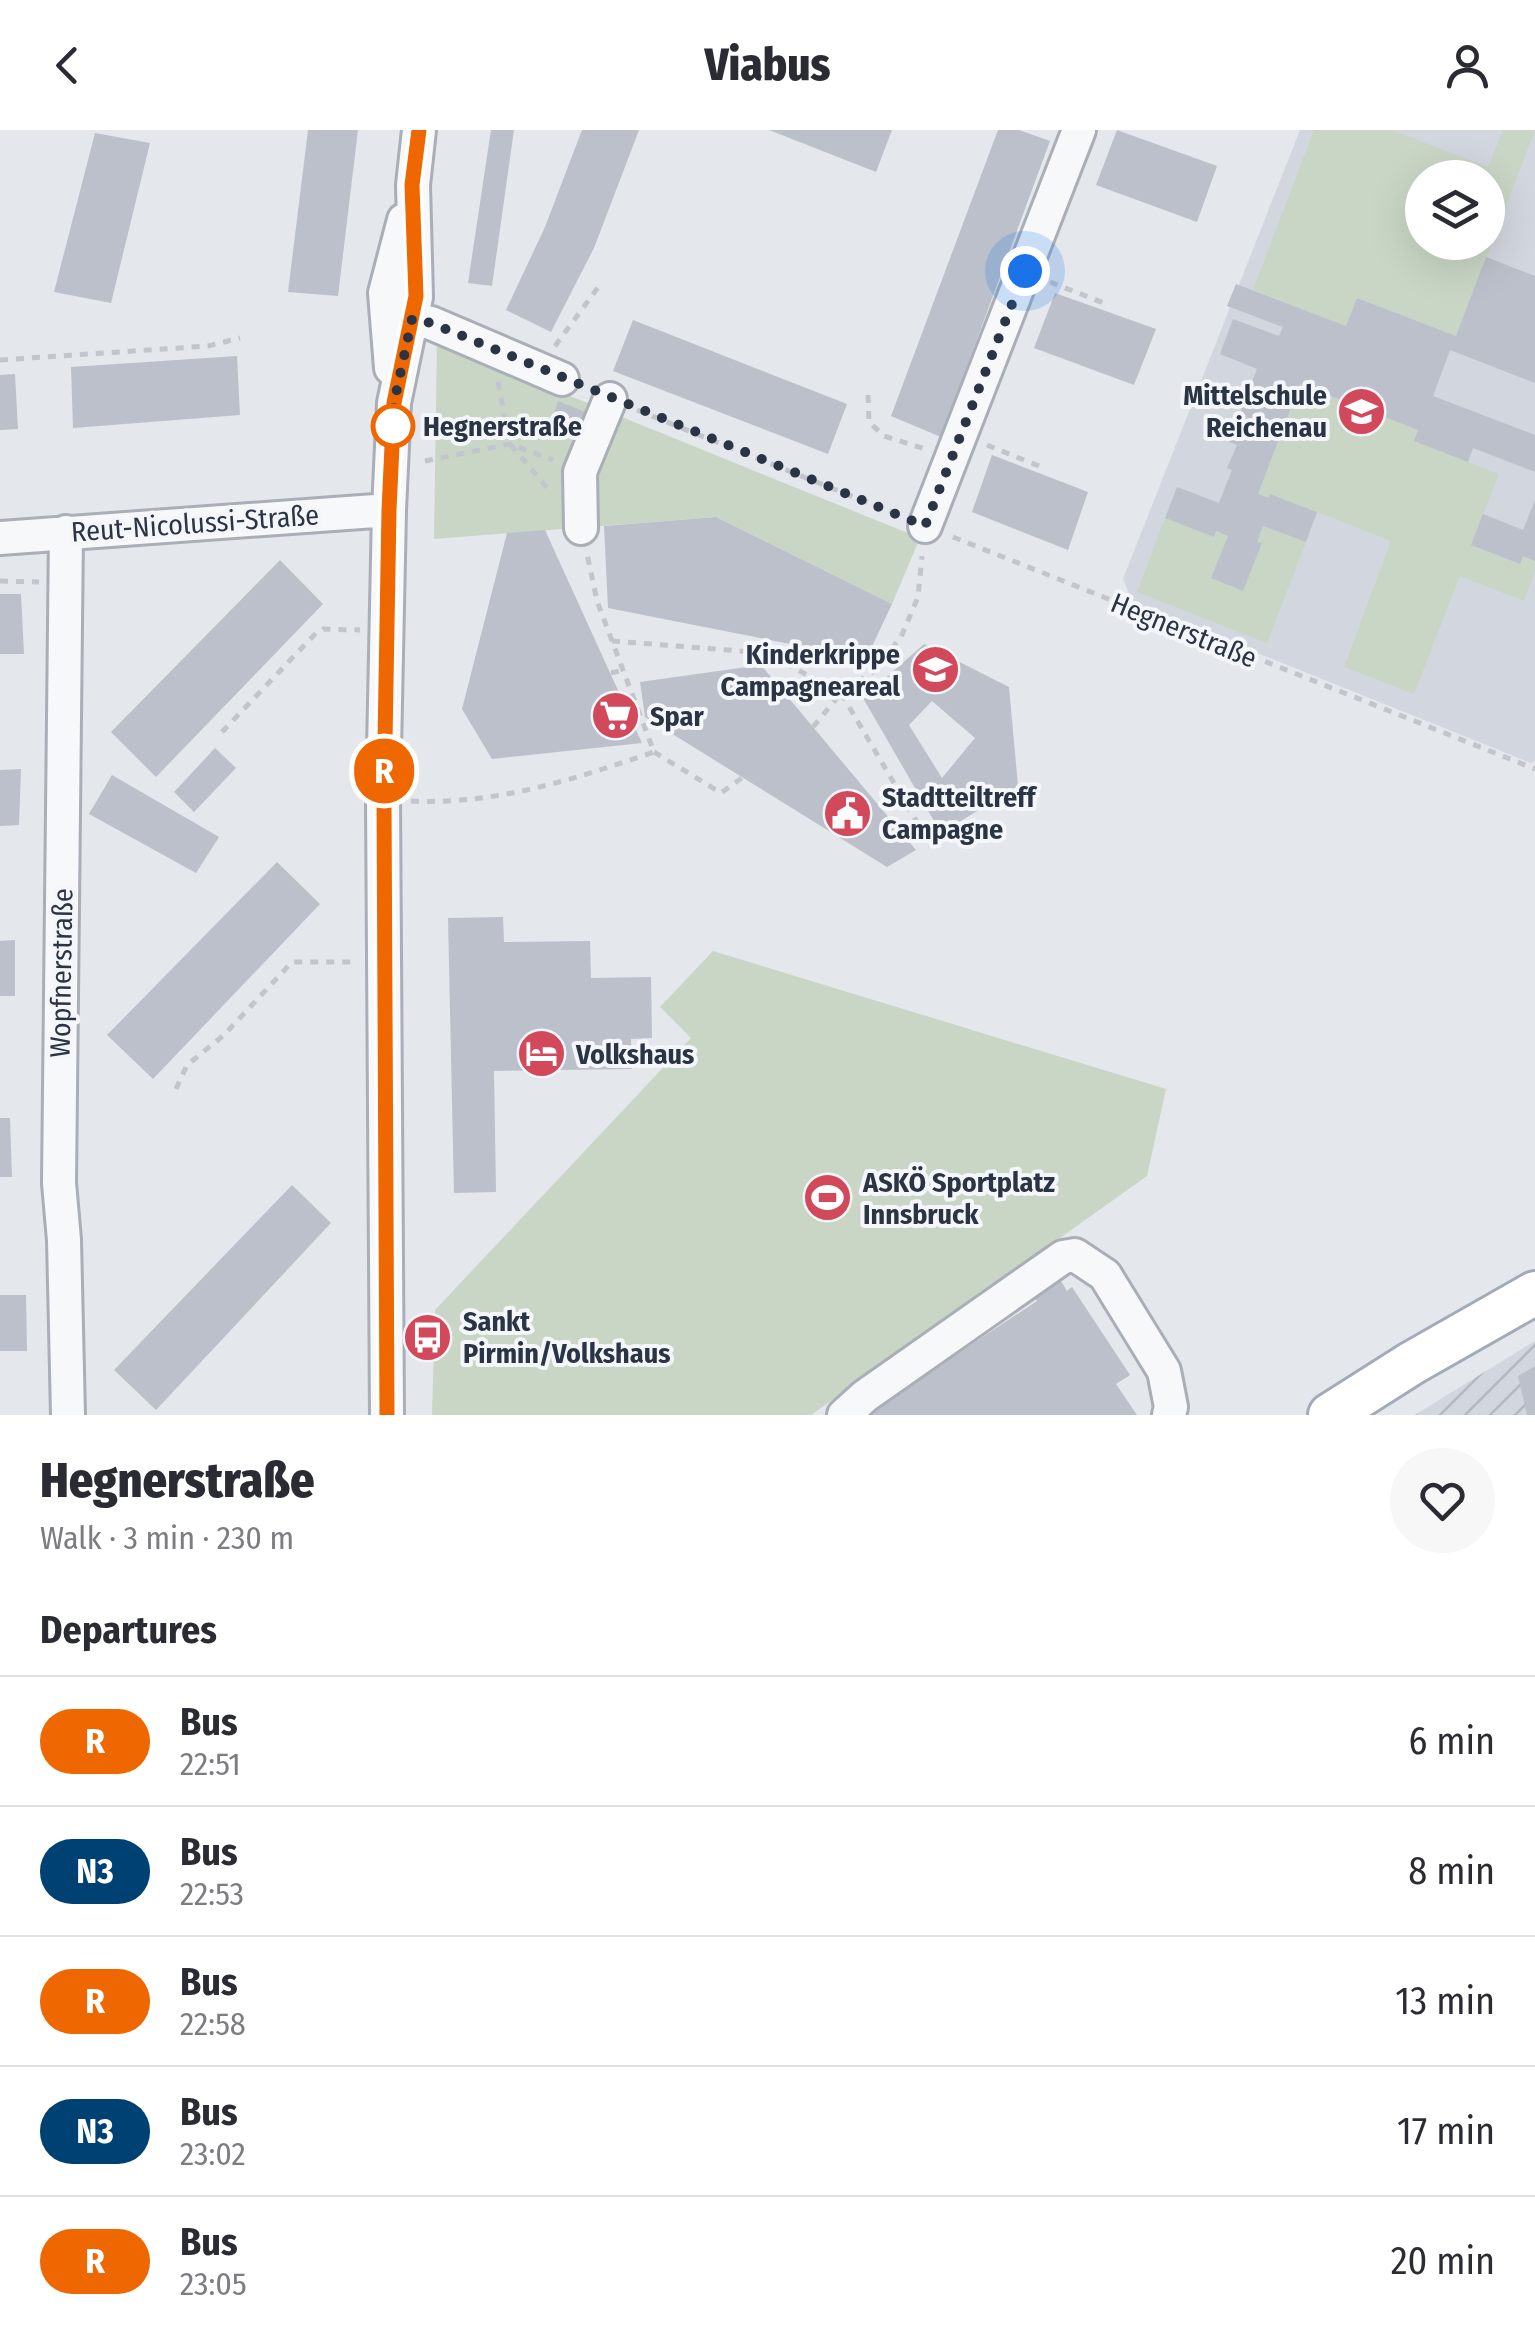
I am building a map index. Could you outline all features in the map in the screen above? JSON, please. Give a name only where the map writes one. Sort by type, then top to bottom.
[{"type":"main road","points":[[1330,1415],[1535,1293]]},
{"type":"street","points":[[387,1415],[384,799],[389,510],[399,316],[385,293],[412,185],[419,130]]},
{"type":"street","points":[[925,526],[1079,130]]},
{"type":"street","points":[[399,316],[431,323],[550,374]]},
{"type":"street","points":[[581,528],[580,472],[610,398]]},
{"type":"street","name":"Reut-Nicolussi-Straße","points":[[0,538],[389,510]]},
{"type":"street","name":"Wopfnerstraße","points":[[66,532],[60,1183],[68,1415]]},
{"type":"street","points":[[844,1415],[1048,1268],[1075,1255],[1105,1275],[1164,1371],[1169,1415]]},
{"type":"path","points":[[1025,271],[1108,306]]},
{"type":"path","points":[[550,374],[602,282]]},
{"type":"path","points":[[0,360],[208,346],[240,338]]},
{"type":"path","points":[[492,349],[510,444],[581,528],[597,601],[654,752],[721,793],[742,777]]},
{"type":"path","points":[[868,395],[869,422],[884,436],[956,447],[1044,468]]},
{"type":"path","name":"Hegnerstraße","points":[[610,398],[1535,769]]},
{"type":"path","points":[[425,462],[510,444],[560,462]]},
{"type":"path","points":[[813,727],[841,693],[874,670],[901,637],[918,597],[925,526]]},
{"type":"path","points":[[0,582],[52,582]]},
{"type":"path","points":[[222,732],[316,633],[323,629],[347,630]]},
{"type":"path","points":[[612,641],[766,653],[841,693],[931,846]]},
{"type":"path","points":[[611,673],[623,670]]},
{"type":"path","points":[[384,799],[479,798],[553,786],[654,752]]},
{"type":"path","points":[[898,792],[910,781]]},
{"type":"path","points":[[176,1089],[186,1065],[224,1035],[292,962],[348,962]]},
{"type":"shaded area","name":"Mittelschule Reichenau","points":[[1300,130],[1535,130],[1535,761],[1531,763],[1133,603],[1123,579]]},
{"type":"shaded area","points":[[1535,1341],[1535,1415],[1415,1415],[1442,1398]]},
{"type":"green space","points":[[1314,130],[1392,130],[1470,160],[1405,160],[1405,260],[1485,260],[1456,336],[1357,298],[1346,326],[1253,290]]},
{"type":"green space","points":[[1503,130],[1535,130],[1505,208],[1505,160],[1491,160]]},
{"type":"green space","points":[[437,342],[920,538],[892,604],[716,517],[434,539]]},
{"type":"green space","points":[[1300,384],[1418,430],[1415,441],[1499,474],[1471,545],[1519,564],[1523,556],[1535,561],[1524,601],[1460,576],[1414,694],[1344,667],[1391,541],[1271,494],[1269,498],[1258,494]]},
{"type":"green space","points":[[1165,518],[1214,537],[1216,531],[1228,536],[1212,578],[1243,591],[1262,544],[1257,542],[1263,526],[1306,542],[1267,643],[1137,592]]},
{"type":"green space","name":"ASKÖ Sportplatz Innsbruck","points":[[713,951],[1166,1089],[1147,1176],[811,1415],[432,1415],[435,1310],[691,1038],[660,1007]]},
{"type":"building","points":[[308,130],[358,130],[338,296],[288,292]]},
{"type":"building","points":[[491,130],[514,130],[492,286],[468,283]]},
{"type":"building","points":[[582,130],[639,130],[594,248],[551,332],[506,310],[545,227]]},
{"type":"building","points":[[769,130],[892,130],[876,172]]},
{"type":"building","points":[[998,130],[1019,130],[1050,141],[941,437],[891,416]]},
{"type":"building","points":[[1117,130],[1217,166],[1197,222],[1096,185]]},
{"type":"building","points":[[95,133],[150,143],[111,303],[54,292]]},
{"type":"building","points":[[1485,260],[1535,276],[1535,383],[1450,350],[1433,396],[1535,435],[1535,472],[1473,448],[1468,462],[1414,441],[1418,430],[1300,384],[1258,494],[1269,498],[1270,494],[1317,512],[1306,542],[1263,526],[1257,542],[1262,543],[1243,591],[1211,578],[1228,536],[1216,531],[1214,537],[1165,518],[1177,487],[1219,503],[1232,470],[1227,468],[1237,445],[1229,442],[1257,369],[1220,354],[1233,319],[1279,336],[1283,327],[1227,306],[1236,284],[1346,326],[1357,298],[1456,336]]},
{"type":"building","points":[[1055,293],[1156,329],[1134,385],[1034,348]]},
{"type":"building","points":[[633,320],[847,404],[828,454],[613,371]]},
{"type":"building","points":[[237,356],[240,415],[73,428],[71,367]]},
{"type":"building","points":[[15,374],[18,429],[0,430],[0,375]]},
{"type":"building","points":[[558,401],[586,412],[581,424],[554,413]]},
{"type":"building","points":[[992,455],[1088,492],[1068,550],[972,512]]},
{"type":"building","points":[[1535,500],[1535,561],[1523,556],[1520,564],[1471,545],[1483,514],[1523,530]]},
{"type":"building","points":[[716,517],[892,604],[866,659],[608,608],[604,526]]},
{"type":"building","points":[[545,530],[642,743],[492,759],[462,709],[507,533]]},
{"type":"building","points":[[280,560],[323,604],[156,777],[111,732]]},
{"type":"building","points":[[0,594],[21,594],[24,654],[0,654]]},
{"type":"building","points":[[924,644],[1009,687],[1018,786],[941,833],[863,698]],"holes":[[[932,701],[975,738],[942,778],[909,725]]]},
{"type":"building","points":[[761,665],[916,850],[887,867],[645,717],[640,682]]},
{"type":"building","points":[[215,748],[236,768],[194,812],[174,792]]},
{"type":"building","points":[[21,769],[19,825],[0,826],[0,770]]},
{"type":"building","points":[[112,775],[219,837],[196,873],[89,814]]},
{"type":"building","points":[[277,862],[320,904],[153,1079],[107,1035]]},
{"type":"building","name":"Volkshaus","points":[[503,917],[504,942],[590,941],[591,978],[651,977],[652,1038],[631,1039],[632,1069],[494,1071],[496,1192],[454,1193],[448,918]]},
{"type":"building","points":[[15,940],[15,996],[0,996],[0,941]]},
{"type":"building","points":[[0,1118],[10,1118],[12,1177],[0,1177]]},
{"type":"building","points":[[292,1185],[331,1223],[156,1410],[114,1370]]},
{"type":"building","points":[[1061,1281],[1067,1291],[1072,1287],[1130,1375],[1116,1384],[1137,1415],[865,1415],[1037,1301],[1035,1298]]},
{"type":"building","points":[[0,1295],[26,1295],[27,1351],[0,1351]]},
{"type":"building","points":[[1535,1366],[1535,1415],[1527,1415],[1518,1376]]},
{"type":"bus line","name":"R","points":[[387,1415],[384,799],[389,510],[394,403],[416,296],[412,185],[419,130]]},
{"type":"place","name":"Mittelschule Reichenau","points":[[1362,411]]},
{"type":"place","name":"Hegnerstraße","points":[[393,426]]},
{"type":"place","name":"Kinderkrippe Campagneareal","points":[[935,670]]},
{"type":"place","name":"Spar","points":[[615,716]]},
{"type":"place","name":"Stadtteiltreff Campagne","points":[[847,813]]},
{"type":"place","name":"Volkshaus","points":[[541,1054]]},
{"type":"place","name":"ASKÖ Sportplatz Innsbruck","points":[[828,1198]]},
{"type":"place","name":"Sankt Pirmin/Volkshaus","points":[[428,1337]]},
{"type":"route","points":[[393,426],[394,403],[412,319],[431,323],[925,526],[1025,271]]}]
